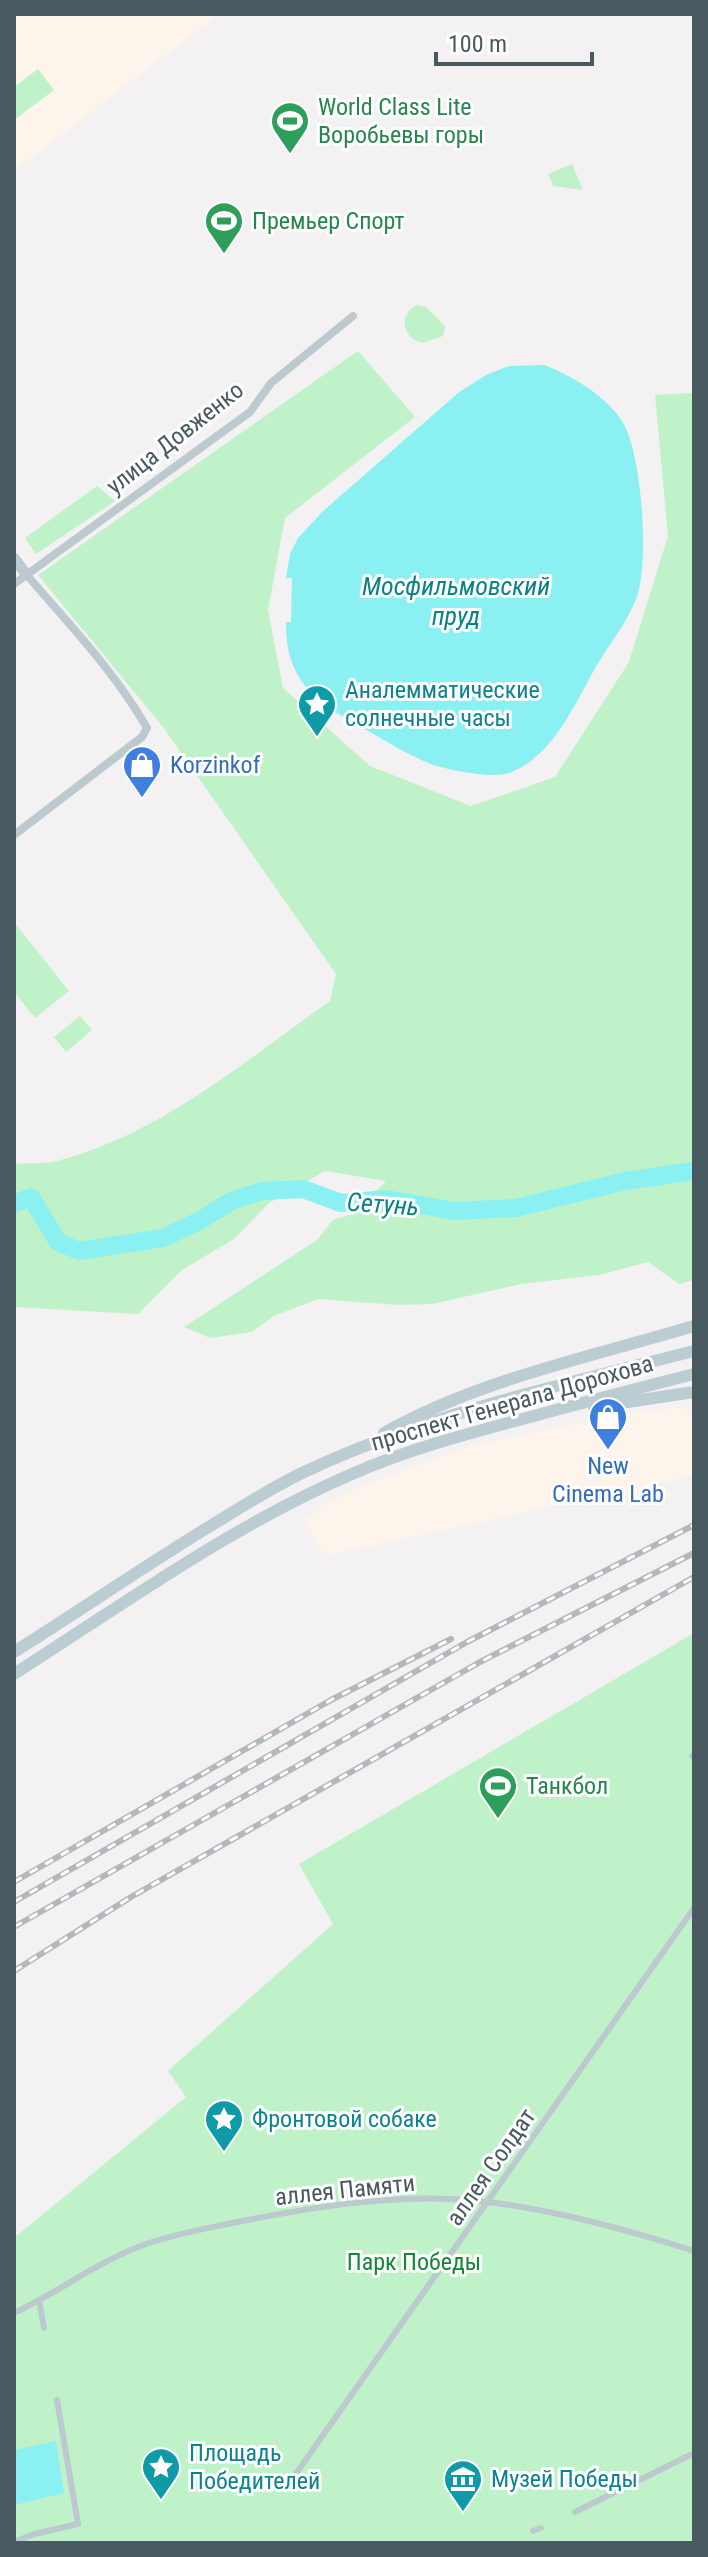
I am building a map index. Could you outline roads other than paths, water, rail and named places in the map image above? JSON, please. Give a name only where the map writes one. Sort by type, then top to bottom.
[{"type":"main road","points":[[349,1453],[404,1421],[463,1397],[694,1326]]},
{"type":"main road","name":"проспект Генерала Дорохова","points":[[14,1652],[266,1492],[349,1453],[447,1416],[694,1351]]},
{"type":"main road","name":"проспект Генерала Дорохова","points":[[14,1674],[153,1582],[272,1512],[400,1454],[694,1374]]},
{"type":"main road","points":[[536,1416],[694,1392]]},
{"type":"street","name":"улица Довженко","points":[[14,584],[250,412],[271,383],[353,316]]},
{"type":"street","points":[[14,558],[91,650],[136,708],[147,728],[142,737],[14,835]]},
{"type":"street","name":"аллея Солдат","points":[[288,2485],[694,1908]]},
{"type":"street","name":"аллея Памяти","points":[[14,2313],[148,2243],[277,2214],[386,2200],[450,2199],[488,2203],[592,2223],[694,2251]]},
{"type":"street","points":[[39,2300],[44,2328]]},
{"type":"street","points":[[14,2542],[78,2524],[57,2400]]},
{"type":"street","points":[[575,2512],[694,2453]]},
{"type":"street","points":[[533,2531],[541,2528]]},
{"type":"water","name":"Мосфильмовский пруд","points":[[544,365],[565,374],[597,395],[615,412],[629,436],[642,509],[643,561],[640,583],[627,618],[569,716],[537,756],[524,766],[501,775],[448,769],[413,756],[344,718],[316,698],[297,674],[287,642],[286,622],[291,622],[292,578],[286,578],[290,554],[298,538],[322,512],[458,393],[486,375],[509,366]]},
{"type":"water","points":[[56,2441],[64,2493],[14,2505],[14,2450]]},
{"type":"waterway","name":"Сетунь","points":[[14,1204],[31,1197],[58,1242],[79,1251],[163,1238],[233,1200],[262,1191],[303,1189],[341,1203],[387,1199],[454,1211],[516,1208],[625,1181],[694,1171]]},
{"type":"railway","points":[[14,1902],[467,1642],[694,1525]]},
{"type":"railway","points":[[14,1927],[480,1662],[694,1553]]},
{"type":"railway","points":[[14,1971],[131,1897],[694,1577]]},
{"type":"railway","points":[[14,1882],[331,1700],[451,1639]]},
{"type":"place","name":"World Class Lite Воробьевы горы","points":[[290,155]]},
{"type":"place","name":"Премьер Спорт","points":[[224,255]]},
{"type":"place","name":"Аналемматические солнечные часы","points":[[317,738]]},
{"type":"place","name":"Korzinkof","points":[[142,799]]},
{"type":"place","name":"New Cinema Lab","points":[[608,1451]]},
{"type":"place","name":"Танкбол","points":[[498,1820]]},
{"type":"place","name":"Фронтовой собаке","points":[[224,2153]]},
{"type":"place","name":"Площадь Победителей","points":[[161,2501]]},
{"type":"place","name":"Музей Победы","points":[[463,2513]]},
{"type":"park label","name":"Парк Победы","points":[[414,2262]]}]
